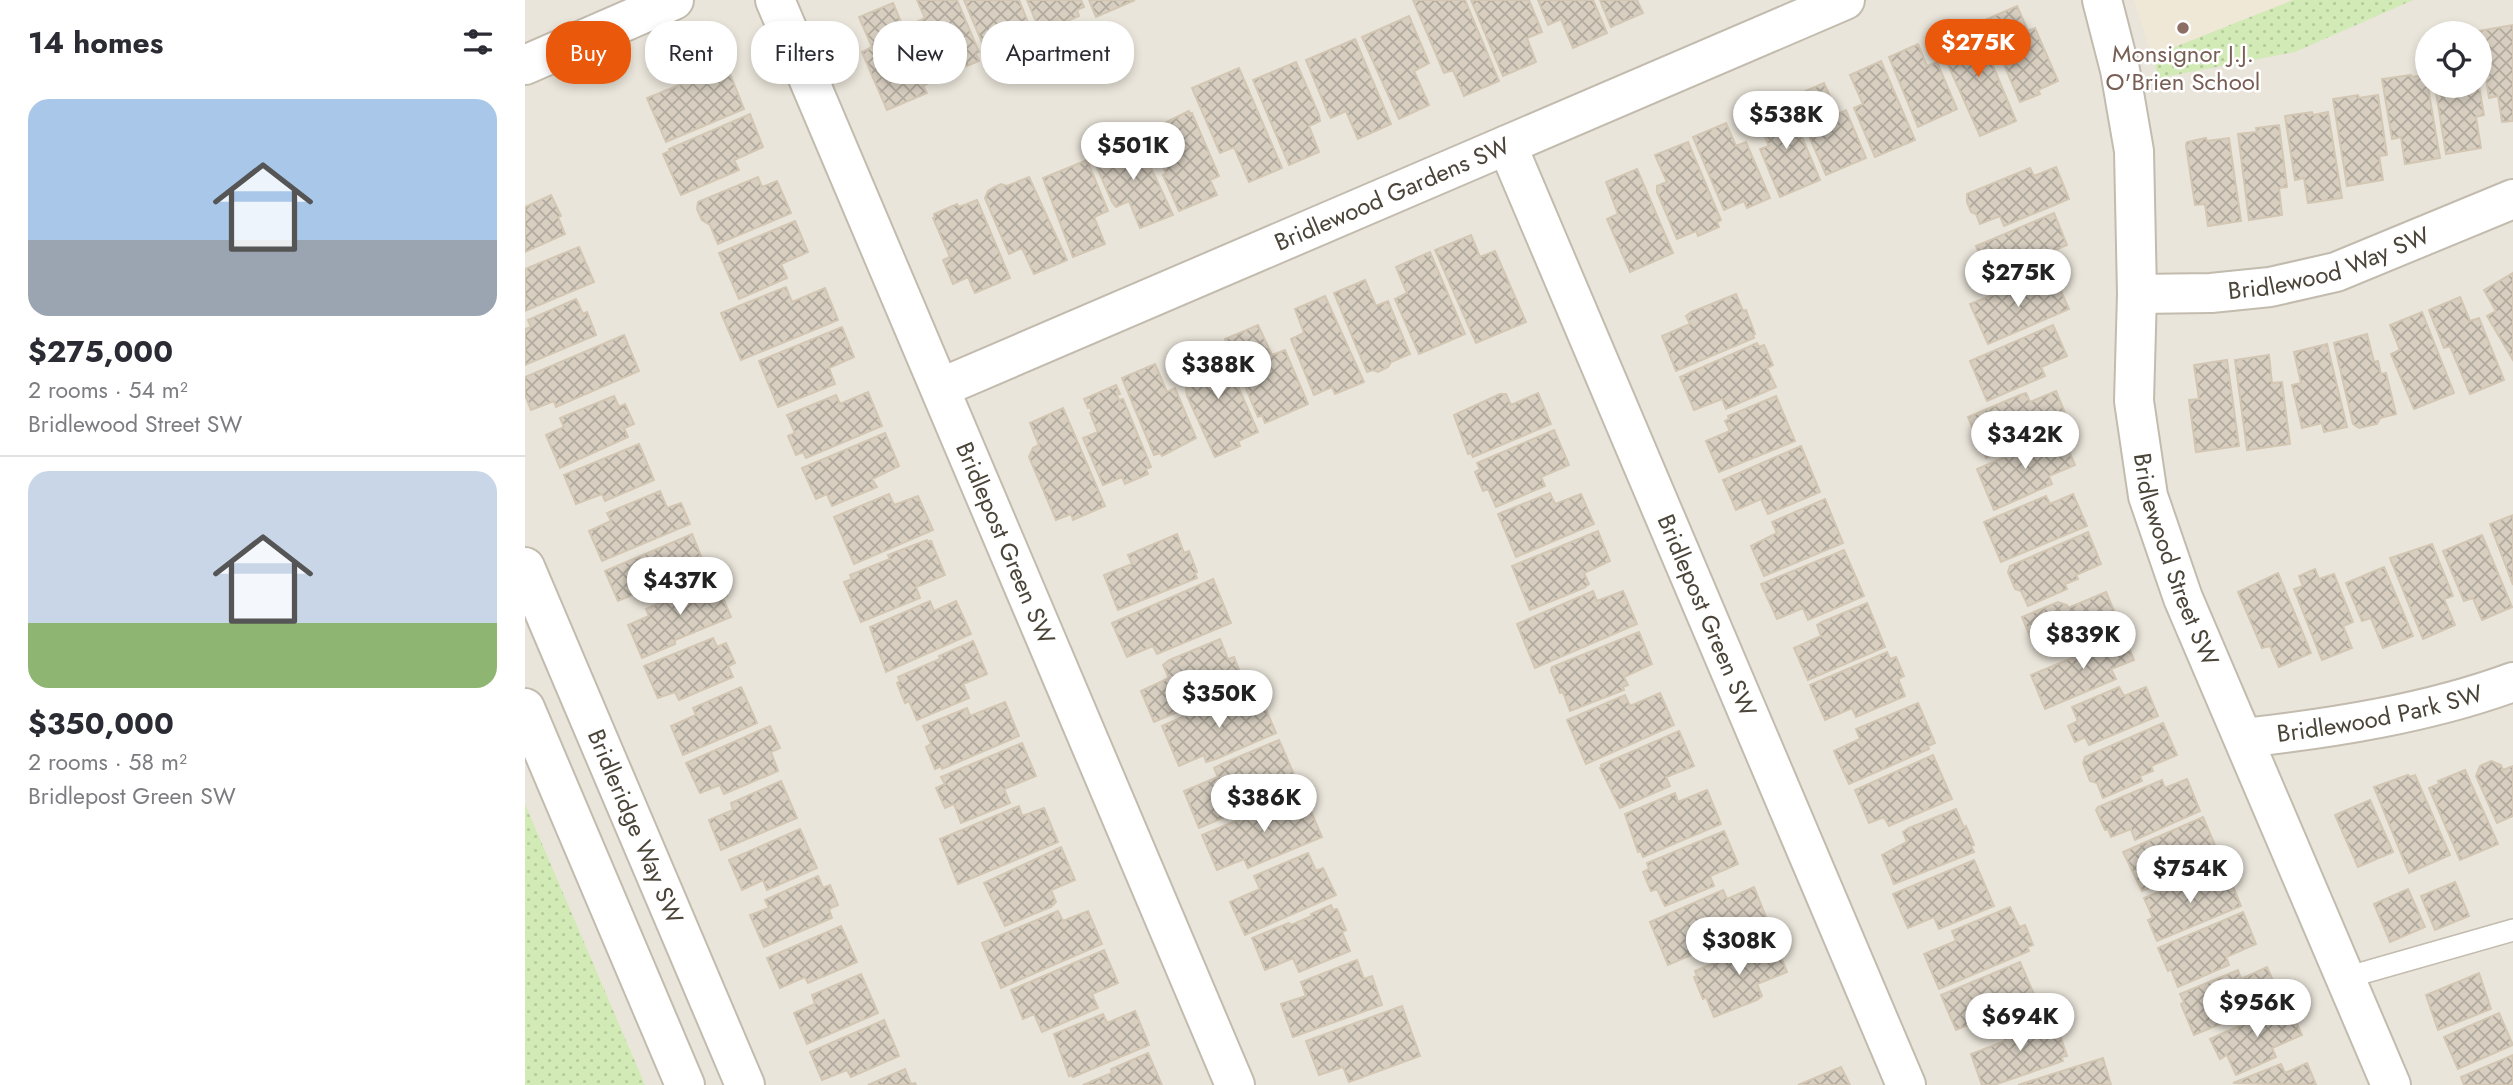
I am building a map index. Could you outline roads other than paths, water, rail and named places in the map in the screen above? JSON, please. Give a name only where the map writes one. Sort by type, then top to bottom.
[{"type":"street","points":[[525,65],[674,0]]},
{"type":"street","name":"Bridlepost Green SW","points":[[775,0],[1235,1085]]},
{"type":"street","name":"Bridlewood Gardens SW","points":[[940,388],[1845,0]]},
{"type":"street","name":"Bridlewood Street SW","points":[[2102,0],[2120,70],[2134,151],[2137,294],[2134,401],[2148,496],[2183,598],[2391,1085]]},
{"type":"street","name":"Bridlepost Green SW","points":[[1507,145],[1906,1085]]},
{"type":"street","name":"Bridlewood Way SW","points":[[2137,294],[2211,293],[2270,287],[2336,272],[2513,199]]},
{"type":"street","name":"Bridleridge Way SW","points":[[525,566],[745,1085]]},
{"type":"street","name":"Bridlewood Park SW","points":[[2244,738],[2311,730],[2400,713],[2513,682]]},
{"type":"street","points":[[525,708],[685,1085]]},
{"type":"street","points":[[575,826],[625,804]]},
{"type":"lane","points":[[2345,978],[2513,930]]},
{"type":"place","name":"Monsignor J.J. O'Brien School","points":[[2183,28]]}]
